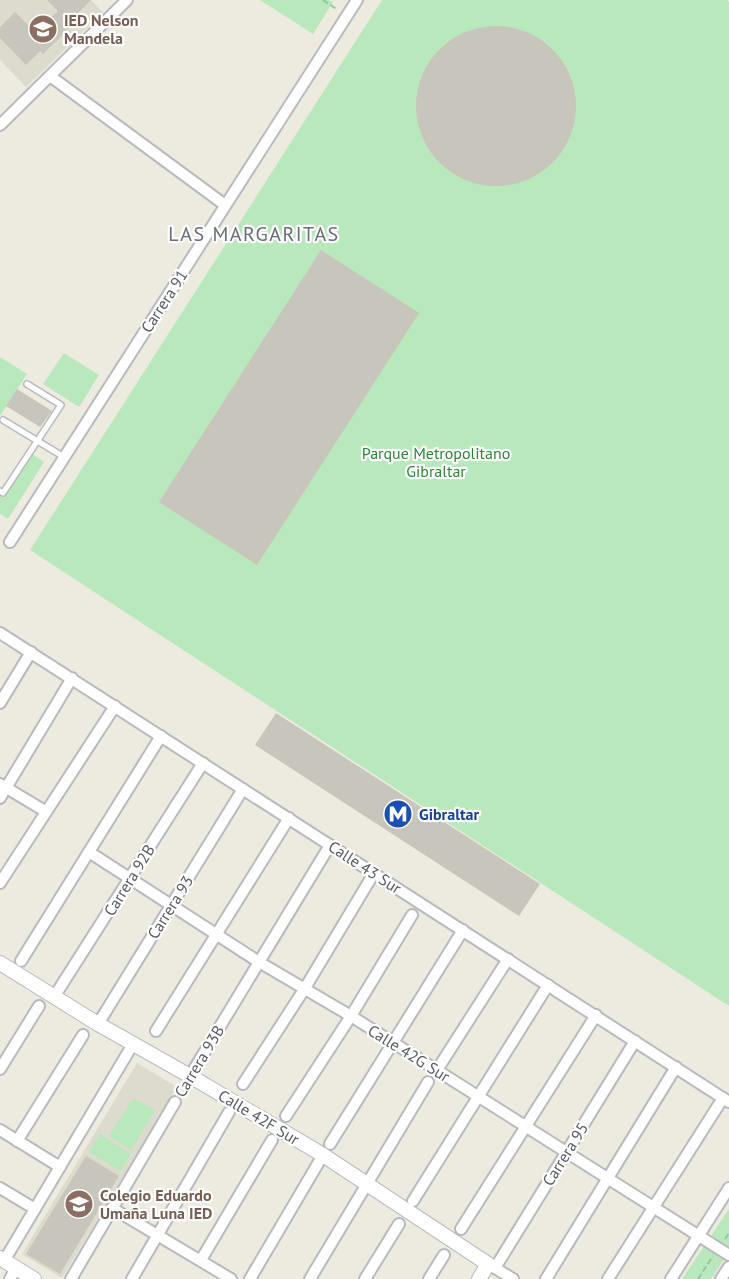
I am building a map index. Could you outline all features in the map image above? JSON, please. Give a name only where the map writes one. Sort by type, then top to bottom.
[{"type":"street","points":[[0,125],[127,0]]},
{"type":"street","name":"Carrera 91","points":[[10,542],[357,0]]},
{"type":"street","points":[[50,76],[225,205]]},
{"type":"street","name":"Calle 43 Sur","points":[[0,633],[726,1100]]},
{"type":"street","points":[[0,703],[31,652]]},
{"type":"street","points":[[0,798],[3,785],[72,678]]},
{"type":"street","points":[[0,883],[115,706]]},
{"type":"street","points":[[21,961],[161,736]]},
{"type":"street","name":"Carrera 92B","points":[[54,997],[203,763]]},
{"type":"street","points":[[3,785],[45,811]]},
{"type":"street","name":"Carrera 93","points":[[98,1024],[243,789]]},
{"type":"street","points":[[156,1032],[289,818]]},
{"type":"street","name":"Carrera 93B","points":[[190,1076],[330,844]]},
{"type":"street","name":"Calle 42G Sur","points":[[88,852],[259,962],[351,1016],[729,1255]]},
{"type":"street","points":[[243,1084],[305,988],[374,873]]},
{"type":"street","points":[[286,1116],[351,1016],[412,915]]},
{"type":"street","points":[[250,1279],[463,930]]},
{"type":"street","points":[[437,1070],[508,959]]},
{"type":"street","name":"Calle 42F Sur","points":[[2,968],[190,1076],[327,1150],[367,1184],[513,1279]]},
{"type":"street","points":[[413,1200],[548,986]]},
{"type":"street","points":[[0,1069],[39,1006]]},
{"type":"street","points":[[460,1229],[596,1015]]},
{"type":"street","points":[[17,1141],[83,1035]]},
{"type":"street","name":"Carrera 95","points":[[479,1279],[492,1266],[566,1153],[635,1041]]},
{"type":"street","points":[[34,1279],[8,1267],[35,1209],[133,1044]]},
{"type":"street","points":[[546,1279],[676,1067]]},
{"type":"street","points":[[310,1279],[429,1082]]},
{"type":"street","points":[[608,1279],[726,1100]]},
{"type":"street","name":"Carrera 93B","points":[[71,1279],[175,1102]]},
{"type":"street","points":[[133,1279],[229,1112]]},
{"type":"street","points":[[0,1130],[60,1167]]},
{"type":"street","points":[[201,1260],[272,1140]]},
{"type":"street","points":[[0,1188],[35,1209]]},
{"type":"street","points":[[670,1279],[729,1188]]},
{"type":"street","points":[[112,1208],[231,1279]]},
{"type":"street","points":[[365,1279],[399,1224]]},
{"type":"street","points":[[429,1279],[444,1255]]},
{"type":"street","points":[[721,1279],[729,1267]]},
{"type":"lane","points":[[0,491],[3,493],[61,405],[27,384]]},
{"type":"lane","points":[[3,420],[64,457]]},
{"type":"path","points":[[323,0],[347,15]]},
{"type":"shaded area","name":"IED Nelson Mandela","points":[[0,0],[91,0],[103,12],[26,87],[0,60]]},
{"type":"shaded area","name":"Colegio Eduardo Umaña Luna IED","points":[[137,1063],[177,1087],[62,1278],[22,1254]]},
{"type":"green space","points":[[260,0],[329,0],[333,2],[313,34]]},
{"type":"green space","name":"Parque Metropolitano Gibraltar","points":[[382,0],[727,0],[729,2],[729,1006],[30,550]]},
{"type":"green space","points":[[64,353],[99,375],[79,407],[43,384]]},
{"type":"green space","points":[[0,357],[27,374],[0,416]]},
{"type":"green space","points":[[32,454],[44,462],[8,519],[0,514],[0,496],[4,498]]},
{"type":"green space","points":[[134,1098],[155,1111],[131,1150],[109,1136]]},
{"type":"green space","points":[[100,1134],[131,1154],[120,1171],[89,1152]]},
{"type":"green space","points":[[729,1209],[729,1252],[711,1279],[682,1279]]},
{"type":"building","points":[[47,0],[91,0],[78,13],[82,16],[43,54],[40,51],[26,65],[0,38],[0,27],[15,12],[35,32],[58,11]]},
{"type":"building","points":[[496,26],[512,27],[527,32],[541,39],[553,49],[563,61],[570,75],[575,90],[575,122],[570,137],[563,151],[553,163],[541,173],[527,180],[512,185],[496,186],[480,185],[465,180],[451,173],[439,163],[429,151],[422,137],[417,122],[416,106],[417,90],[422,75],[429,61],[439,49],[451,39],[465,32],[480,27]]},
{"type":"building","points":[[321,250],[419,313],[257,565],[159,502]]},
{"type":"building","points":[[17,389],[52,411],[40,427],[6,406]]},
{"type":"building","name":"Gibraltar","points":[[276,713],[540,884],[519,916],[255,745]]},
{"type":"building","points":[[86,1156],[119,1176],[60,1274],[26,1254]]},
{"type":"place","name":"IED Nelson Mandela","points":[[43,29]]},
{"type":"place","name":"Gibraltar","points":[[398,814]]},
{"type":"place","name":"Colegio Eduardo Umaña Luna IED","points":[[79,1204]]},
{"type":"district","name":"LAS MARGARITAS","points":[[254,234]]}]
